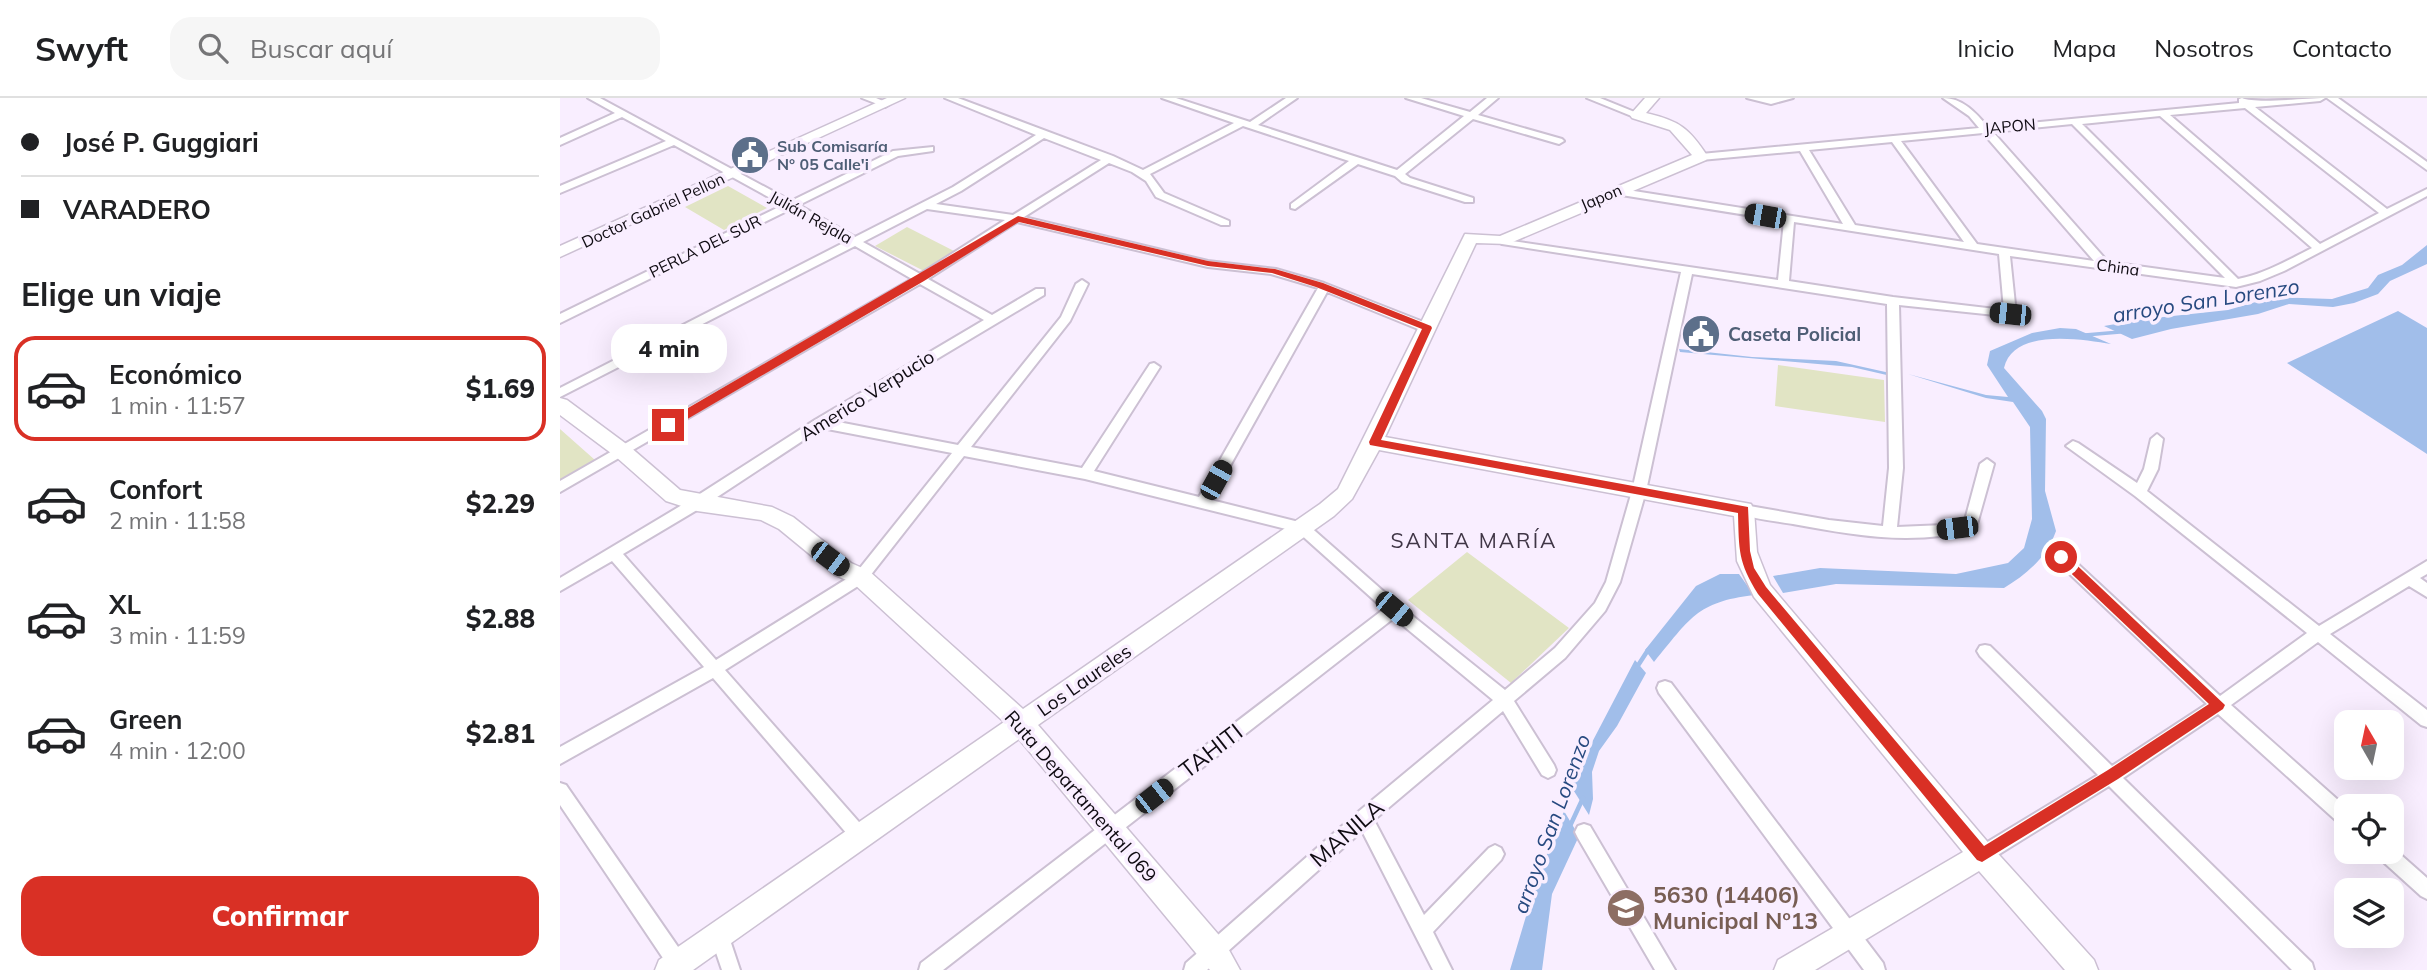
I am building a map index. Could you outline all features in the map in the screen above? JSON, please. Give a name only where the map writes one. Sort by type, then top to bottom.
[{"type":"street","name":"Julián Rejala","points":[[593,98],[790,204],[990,319]]},
{"type":"street","points":[[867,98],[891,101]]},
{"type":"street","points":[[950,98],[1110,159],[1150,179],[1160,195],[1225,223]]},
{"type":"street","points":[[1167,98],[1399,174],[1406,180],[1469,200]]},
{"type":"street","points":[[1143,174],[1246,125],[1292,98]]},
{"type":"street","points":[[1411,98],[1559,141]]},
{"type":"street","points":[[1399,174],[1493,98]]},
{"type":"street","points":[[1592,98],[1683,130],[1701,157]]},
{"type":"street","points":[[1637,114],[1652,98]]},
{"type":"street","points":[[1752,98],[1771,101],[1788,98]]},
{"type":"street","points":[[1948,98],[1966,108],[2104,265]]},
{"type":"street","name":"JAPON","points":[[1701,157],[2161,112],[2242,101],[2320,98]]},
{"type":"street","points":[[2332,98],[2427,167]]},
{"type":"street","name":"Doctor Gabriel Pellon","points":[[560,253],[891,101]]},
{"type":"street","points":[[2242,101],[2387,215]]},
{"type":"street","points":[[2161,112],[2319,249]]},
{"type":"street","points":[[560,142],[621,114]]},
{"type":"street","points":[[2074,121],[2236,284]]},
{"type":"street","points":[[560,393],[971,180],[1045,133]]},
{"type":"street","points":[[1894,138],[1973,247]]},
{"type":"street","points":[[560,190],[673,142]]},
{"type":"street","points":[[1803,148],[1851,228]]},
{"type":"street","name":"PERLA DEL SUR","points":[[560,319],[897,153],[930,149]]},
{"type":"street","name":"Japon","points":[[1502,241],[1615,191],[1701,157]]},
{"type":"street","points":[[560,486],[920,279],[1110,159]]},
{"type":"street","points":[[1295,206],[1357,160]]},
{"type":"street","name":"China","points":[[1615,191],[1790,220],[2236,284],[2256,279],[2319,249],[2427,192]]},
{"type":"street","points":[[923,205],[1018,219],[1208,264],[1272,271],[1324,287],[1427,328]]},
{"type":"street","points":[[1783,284],[1790,220]]},
{"type":"street","name":"Los Laureles","points":[[673,967],[1328,510],[1345,494],[1374,442],[1471,237],[1502,241]]},
{"type":"street","points":[[1502,241],[1893,301],[2010,314],[2004,252]]},
{"type":"street","name":"MANILA","points":[[1193,970],[1220,961],[1364,818],[1560,653],[1600,607],[1613,582],[1639,491],[1687,270]]},
{"type":"street","points":[[560,756],[714,669],[861,578],[1066,318],[1082,284]]},
{"type":"street","points":[[1203,502],[1324,287]]},
{"type":"street","name":"Americo Verpucio","points":[[560,585],[697,503],[820,423],[990,319],[1040,292]]},
{"type":"street","points":[[1889,532],[1896,468],[1893,301]]},
{"type":"street","points":[[1085,474],[1154,367]]},
{"type":"street","name":"Ruta Departamental 069","points":[[560,405],[622,451],[673,496],[697,503],[765,513],[786,523],[843,569],[861,578],[1022,724],[1220,961]]},
{"type":"street","points":[[820,423],[1085,474],[1302,528],[1394,609],[1504,699],[1548,770]]},
{"type":"street","points":[[2140,492],[2151,469],[2157,439]]},
{"type":"street","points":[[1374,442],[1744,510],[1889,532],[1933,531],[1971,524],[1987,464]]},
{"type":"street","points":[[2073,446],[2140,492],[2427,720]]},
{"type":"street","points":[[1744,510],[1743,536],[1749,569],[1762,591],[1982,855],[2084,970]]},
{"type":"street","points":[[613,552],[860,836]]},
{"type":"street","points":[[2061,557],[2219,705],[2334,807]]},
{"type":"street","points":[[1788,970],[2113,775],[2219,705],[2318,634],[2427,567]]},
{"type":"street","points":[[2409,578],[2427,591]]},
{"type":"street","name":"TAHITI","points":[[928,970],[1394,609]]},
{"type":"street","points":[[1985,650],[2113,775],[2305,970]]},
{"type":"street","points":[[1665,688],[1876,970]]},
{"type":"street","points":[[560,791],[673,967]]},
{"type":"street","points":[[1364,818],[1443,970]]},
{"type":"street","points":[[1584,832],[1666,970]]},
{"type":"street","points":[[1423,929],[1495,854]]},
{"type":"street","points":[[2398,864],[2427,890]]},
{"type":"street","points":[[719,935],[732,970]]},
{"type":"green space","points":[[728,186],[767,208],[724,230],[685,207]]},
{"type":"green space","points":[[907,227],[956,252],[924,271],[875,246]]},
{"type":"green space","points":[[1778,365],[1884,380],[1885,422],[1775,406]]},
{"type":"green space","points":[[560,429],[595,460],[560,480]]},
{"type":"green space","points":[[1467,552],[1569,628],[1511,683],[1408,600]]},
{"type":"water","points":[[2427,245],[2427,264],[2390,281],[2378,294],[2354,303],[2333,307],[2289,304],[2258,314],[2171,329],[2132,339],[2104,326],[2228,310],[2273,297],[2332,299],[2368,288],[2378,275],[2402,265]]},
{"type":"water","points":[[2398,311],[2427,328],[2427,454],[2287,363]]},
{"type":"water","points":[[2060,328],[2076,329],[2111,344],[2066,339],[2034,342],[2020,347],[2010,355],[2004,368],[2046,419],[2045,491],[2056,531],[2035,564],[2004,588],[1836,584],[1783,593],[1773,576],[1820,568],[1956,574],[2008,563],[2024,548],[2032,519],[2030,427],[2013,402],[1986,398],[1908,374],[1986,395],[2008,397],[1987,365],[1990,351],[2032,333]]},
{"type":"water","points":[[1679,349],[1752,357],[1836,361],[1890,373],[1891,376],[1852,367],[1680,352]]},
{"type":"water","points":[[1720,574],[1739,574],[1754,595],[1719,602],[1706,608],[1686,624],[1654,662],[1645,650],[1696,586]]},
{"type":"water","points":[[1635,660],[1646,673],[1617,726],[1599,751],[1592,772],[1593,799],[1589,815],[1567,780],[1577,771]]},
{"type":"water","points":[[1564,811],[1579,836],[1552,894],[1542,970],[1510,970],[1538,876]]},
{"type":"waterway","name":"arroyo San Lorenzo","points":[[2085,335],[2120,332]]},
{"type":"waterway","name":"arroyo San Lorenzo","points":[[1637,667],[1648,650]]},
{"type":"waterway","name":"arroyo San Lorenzo","points":[[1570,826],[1583,798]]},
{"type":"place","name":"Sub Comisaría N° 05 Calle'i","points":[[750,155]]},
{"type":"place","name":"Caseta Policial","points":[[1701,334]]},
{"type":"place","name":"5630 (14406) Municipal Nº13","points":[[1626,908]]},
{"type":"district","name":"SANTA MARÍA","points":[[1474,541]]},
{"type":"route","points":[[668,425],[1018,219],[1208,264],[1272,271],[1320,285],[1427,328],[1374,442],[1744,510],[1744,551],[1749,569],[1762,591],[1982,855],[2113,775],[2219,705],[2061,557]]}]
